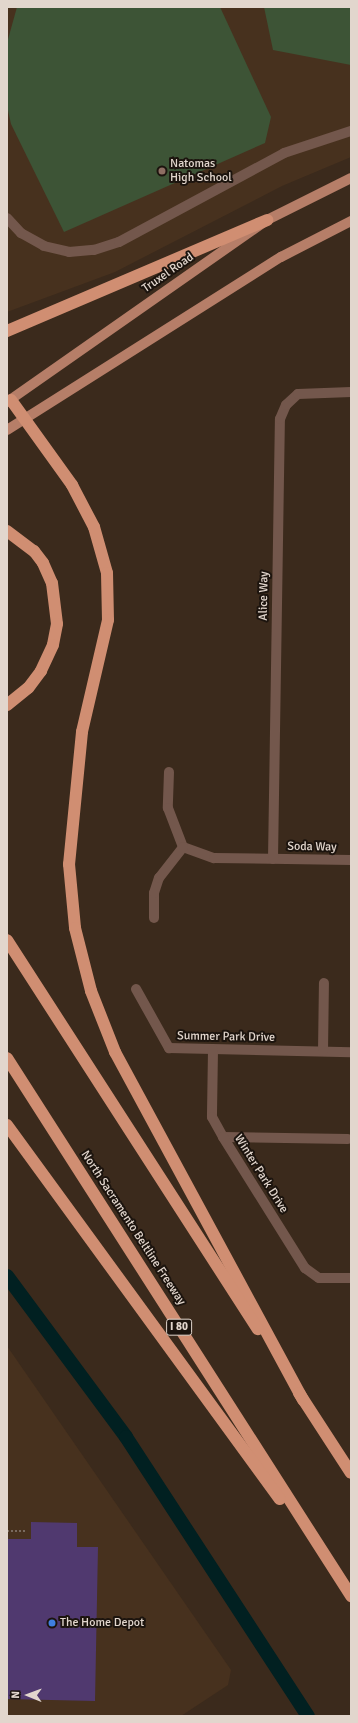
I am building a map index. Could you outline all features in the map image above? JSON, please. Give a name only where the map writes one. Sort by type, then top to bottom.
[{"type":"highway","points":[[7,331],[267,220]]},
{"type":"highway","points":[[9,401],[72,485],[94,527],[107,573],[108,620],[82,732],[69,864],[75,928],[91,991],[115,1052],[303,1400]]},
{"type":"highway","points":[[7,531],[34,551],[43,563],[53,589],[57,624],[53,645],[41,671],[28,688],[7,704]]},
{"type":"highway","points":[[7,940],[351,1473]]},
{"type":"highway","name":"North Sacramento Beltline Freeway","points":[[7,1058],[351,1595]]},
{"type":"highway","points":[[7,1125],[351,1595]]},
{"type":"main road","name":"Truxel Road","points":[[9,401],[267,220],[351,178]]},
{"type":"main road","points":[[7,430],[281,257],[351,221]]},
{"type":"street","points":[[7,218],[21,233],[44,246],[69,252],[94,250],[119,242],[284,153],[351,131]]},
{"type":"street","name":"Alice Way","points":[[273,859],[280,419],[286,405],[298,394],[351,392]]},
{"type":"street","points":[[154,918],[154,893],[159,878],[182,847],[168,808],[169,772]]},
{"type":"street","name":"Soda Way","points":[[182,847],[214,858],[351,860]]},
{"type":"street","points":[[323,1051],[324,983]]},
{"type":"street","name":"Summer Park Drive","points":[[136,989],[170,1048],[351,1052]]},
{"type":"street","points":[[213,1050],[212,1117],[223,1138]]},
{"type":"street","name":"Winter Park Drive","points":[[223,1138],[348,1139]]},
{"type":"street","name":"Winter Park Drive","points":[[223,1138],[305,1268],[319,1278],[351,1278]]},
{"type":"path","points":[[7,1531],[25,1531]]},
{"type":"shaded area","name":"Natomas High School","points":[[7,7],[351,7],[351,157],[282,186],[115,272],[7,312]]},
{"type":"shaded area","points":[[7,1346],[231,1670],[228,1685],[181,1716],[7,1716]]},
{"type":"green space","points":[[17,7],[220,7],[271,117],[265,143],[64,232],[11,124],[7,106],[7,43]]},
{"type":"green space","points":[[264,7],[351,7],[351,65],[273,50]]},
{"type":"building","name":"The Home Depot","points":[[31,1522],[77,1523],[77,1547],[98,1547],[95,1701],[7,1699],[7,1539],[31,1539]]},
{"type":"waterway","points":[[7,1276],[126,1437],[308,1716]]},
{"type":"place","name":"Natomas High School","points":[[162,171]]},
{"type":"place","name":"The Home Depot","points":[[52,1623]]}]
